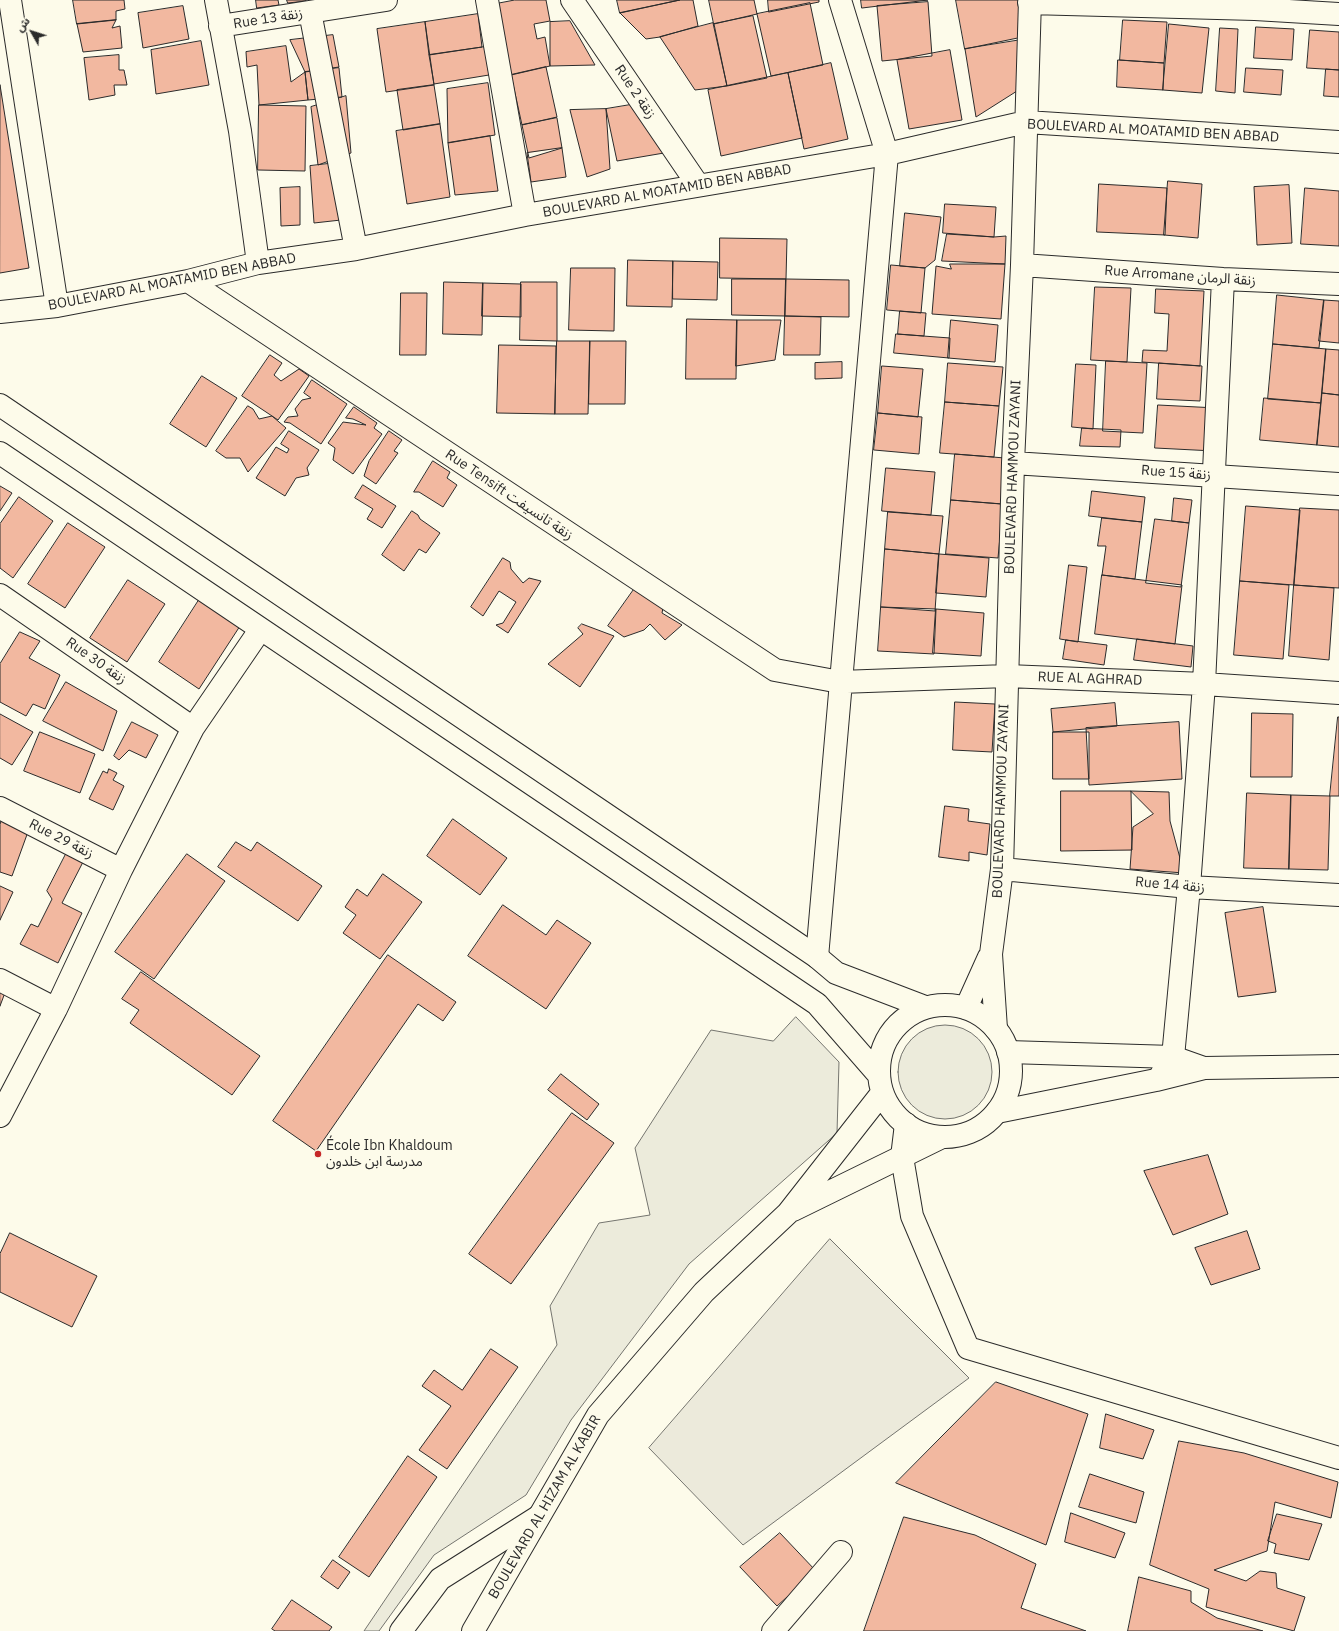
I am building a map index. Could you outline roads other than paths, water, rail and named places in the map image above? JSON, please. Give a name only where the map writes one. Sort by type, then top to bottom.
[{"type":"street","points":[[10,0],[57,306]]},
{"type":"street","points":[[216,0],[240,131],[258,262]]},
{"type":"street","name":"Rue 13 زنقة","points":[[220,26],[386,0]]},
{"type":"street","points":[[487,0],[525,215]]},
{"type":"street","name":"Rue 2 زنقة","points":[[572,0],[698,185]]},
{"type":"street","points":[[817,957],[887,154],[840,0]]},
{"type":"street","points":[[1030,1],[1255,4],[1339,14]]},
{"type":"street","name":"BOULEVARD HAMMOU ZAYANI","points":[[991,954],[1002,869],[1006,676],[1013,463],[1022,265],[1030,1]]},
{"type":"street","points":[[310,12],[356,249]]},
{"type":"street","name":"BOULEVARD AL MOATAMID BEN ABBAD","points":[[0,312],[57,306],[188,281],[258,262],[356,249],[525,215],[887,154],[1026,122],[1339,142]]},
{"type":"street","name":"Rue Arromane زنقة الرمان","points":[[1022,265],[1223,279],[1339,284]]},
{"type":"street","points":[[1156,1080],[1173,1057],[1190,887],[1204,684],[1223,279]]},
{"type":"street","name":"Rue Tensift زنقة تانسيفت","points":[[188,281],[757,660],[775,670],[840,682]]},
{"type":"street","points":[[0,405],[817,957],[836,973],[925,1007]]},
{"type":"street","points":[[0,453],[260,630],[817,1004],[880,1084],[891,1110],[906,1124],[922,1133],[942,1137],[957,1136],[972,1131],[985,1123],[997,1112],[1009,1083],[1011,1068],[1008,1052],[996,1029],[982,1016],[966,1008],[946,1004],[925,1007],[906,1018],[890,1033],[881,1052],[880,1084]]},
{"type":"street","name":"Rue 15 زنقة","points":[[1013,463],[1339,484]]},
{"type":"street","name":"Rue 30 زنقة","points":[[0,595],[193,728]]},
{"type":"street","points":[[0,1116],[56,1009],[122,870],[193,728],[260,630]]},
{"type":"street","name":"RUE AL AGHRAD","points":[[840,682],[1006,676],[1204,684],[1339,693]]},
{"type":"street","name":"Rue 29 زنقة","points":[[0,808],[122,870]]},
{"type":"street","name":"Rue 14 زنقة","points":[[1002,869],[1190,887],[1339,895]]},
{"type":"street","points":[[966,1008],[991,954]]},
{"type":"street","points":[[991,954],[996,1029]]},
{"type":"street","points":[[0,980],[56,1009]]},
{"type":"street","points":[[1008,1052],[1173,1057],[1204,1068]]},
{"type":"street","points":[[997,1112],[1156,1080],[1204,1068],[1339,1066]]},
{"type":"street","name":"BOULEVARD AL HIZAM AL KABIR","points":[[473,1631],[598,1415],[704,1292],[788,1213],[880,1084]]},
{"type":"street","points":[[906,1124],[902,1157],[912,1216],[968,1348],[1339,1458]]},
{"type":"street","name":"BOULEVARD AL HIZAM AL KABIR","points":[[788,1213],[942,1137]]},
{"type":"street","points":[[401,1631],[440,1579],[538,1517]]},
{"type":"street","points":[[773,1631],[841,1552]]},
{"type":"place","name":"École Ibn Khaldoum مدرسة ابن خلدون","points":[[318,1154]]}]
